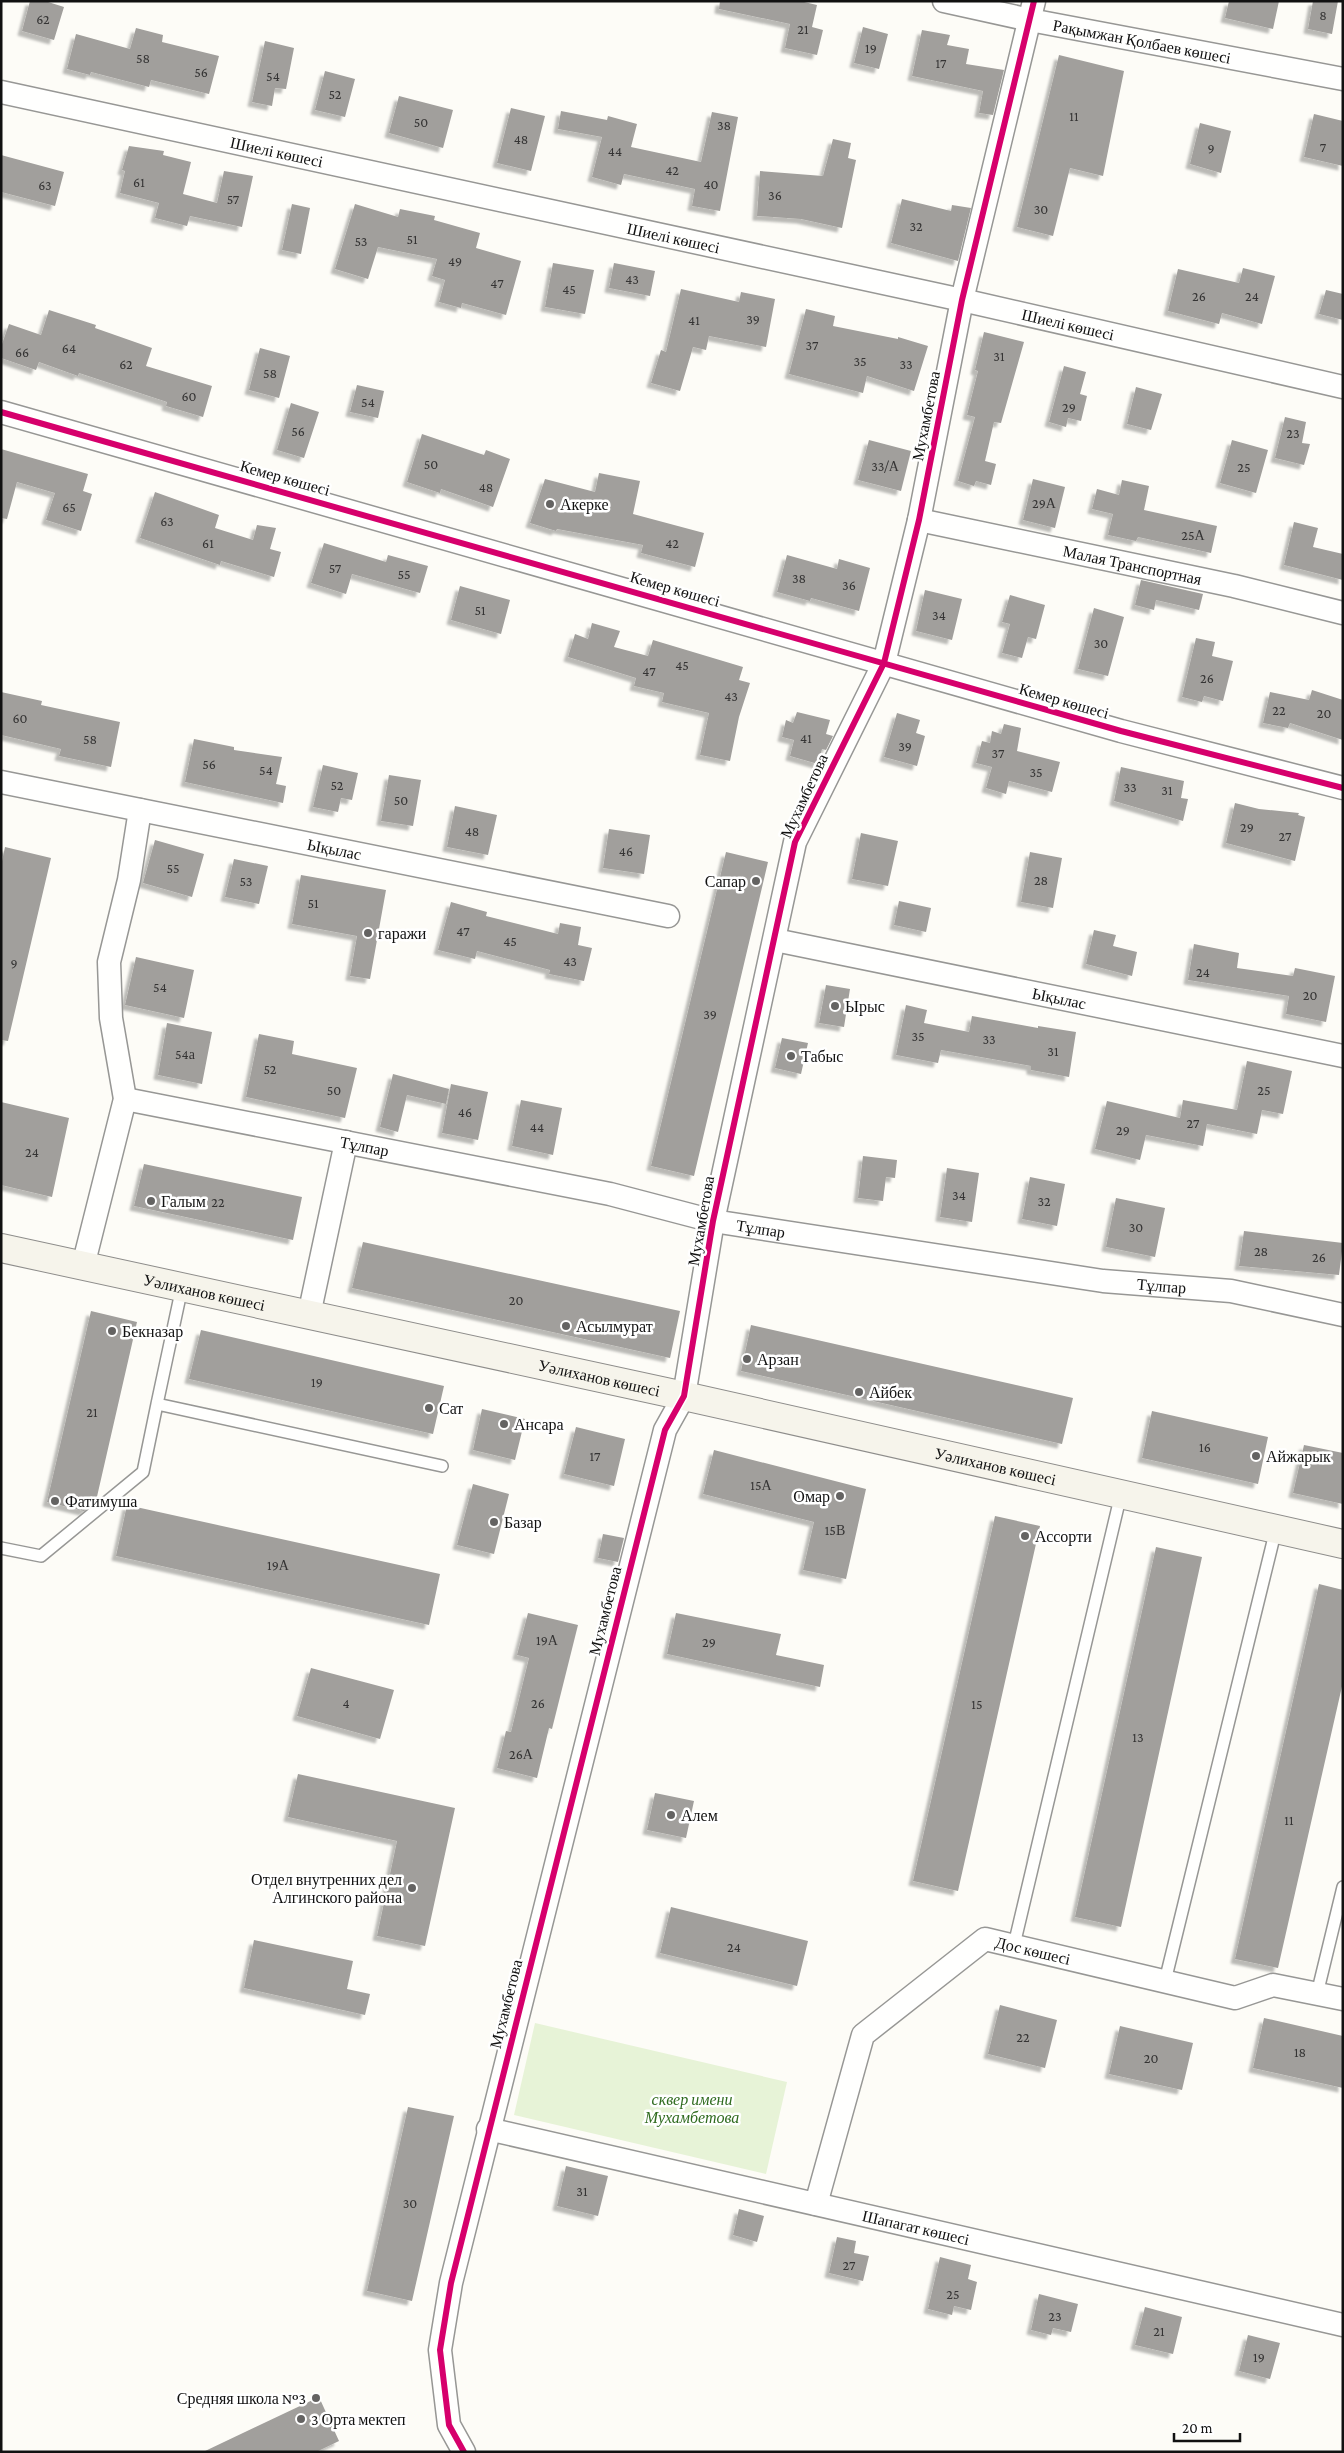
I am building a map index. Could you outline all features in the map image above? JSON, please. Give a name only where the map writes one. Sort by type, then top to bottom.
[{"type":"street","name":"Рақымжан Қолбаев көшесі","points":[[944,1],[1032,11],[1343,79]]},
{"type":"street","name":"Мухамбетова","points":[[464,2452],[449,2426],[440,2350],[450,2283],[665,1430],[684,1396],[713,1220],[795,842],[884,663],[919,520],[962,300],[1032,11]]},
{"type":"street","name":"Шиелі көшесі","points":[[1,92],[962,300],[1343,387]]},
{"type":"street","name":"Кемер көшесі","points":[[1,412],[1121,731],[1343,788]]},
{"type":"street","name":"Малая Транспортная","points":[[919,520],[1234,586],[1343,613]]},
{"type":"street","name":"Ықылас","points":[[1,782],[668,916]]},
{"type":"street","points":[[83,1266],[125,1100],[111,1018],[109,962],[129,880],[140,810]]},
{"type":"street","name":"Ықылас","points":[[775,940],[1343,1056]]},
{"type":"street","name":"Тұлпар","points":[[125,1100],[610,1194],[713,1220],[1103,1281],[1232,1291],[1343,1315]]},
{"type":"street","points":[[309,1315],[346,1142]]},
{"type":"street","name":"Уәлиханов көшесі","points":[[1,1248],[684,1396],[1343,1544]]},
{"type":"street","name":"Дос көшесі","points":[[816,2204],[863,2035],[985,1939],[1235,1998],[1272,1985],[1343,1999]]},
{"type":"street","name":"Шапагат көшесі","points":[[488,2129],[1343,2326]]},
{"type":"lane","points":[[1,1548],[41,1556],[142,1472],[182,1288]]},
{"type":"lane","points":[[157,1404],[442,1466]]},
{"type":"lane","points":[[1014,1945],[1121,1494]]},
{"type":"lane","points":[[1165,1981],[1276,1529]]},
{"type":"lane","points":[[1317,1994],[1343,1887]]},
{"type":"green space","name":"сквер имени Мухамбетова","points":[[535,2023],[787,2082],[766,2174],[514,2115]]},
{"type":"building","points":[[30,1],[45,1],[64,7],[54,40],[22,31]]},
{"type":"building","points":[[720,1],[800,1],[817,5],[812,27],[823,30],[817,55],[785,48],[790,24],[719,9]]},
{"type":"building","points":[[1229,1],[1279,1],[1273,29],[1225,18]]},
{"type":"building","points":[[1313,1],[1338,1],[1332,34],[1308,29]]},
{"type":"building","points":[[863,27],[888,34],[879,69],[854,63]]},
{"type":"building","points":[[136,28],[163,35],[162,42],[219,56],[209,94],[151,80],[149,87],[91,72],[90,75],[67,69],[76,34],[130,49]]},
{"type":"building","points":[[922,30],[950,35],[947,45],[969,49],[966,64],[1004,70],[993,115],[979,113],[983,91],[912,76]]},
{"type":"building","points":[[265,41],[294,48],[286,89],[275,88],[272,106],[252,102]]},
{"type":"building","points":[[1059,55],[1124,71],[1103,176],[1070,168],[1053,236],[1017,227]]},
{"type":"building","points":[[325,71],[355,79],[345,117],[315,110]]},
{"type":"building","points":[[399,96],[453,110],[443,148],[389,133]]},
{"type":"building","points":[[511,108],[545,116],[531,171],[497,163]]},
{"type":"building","points":[[561,111],[607,120],[608,116],[637,124],[631,147],[701,162],[712,112],[738,117],[720,211],[692,206],[695,189],[624,174],[621,185],[592,177],[602,137],[558,129]]},
{"type":"building","points":[[1314,114],[1343,121],[1343,166],[1304,157]]},
{"type":"building","points":[[1200,123],[1231,131],[1221,173],[1190,164]]},
{"type":"building","points":[[833,139],[851,143],[848,158],[856,160],[842,228],[801,219],[757,216],[760,171],[823,176]]},
{"type":"building","points":[[129,146],[164,151],[163,155],[191,162],[183,194],[217,203],[224,171],[253,176],[242,227],[190,216],[187,226],[155,218],[159,203],[120,193],[125,171],[122,170]]},
{"type":"building","points":[[1,155],[64,172],[55,206],[1,192]]},
{"type":"building","points":[[902,199],[951,211],[952,205],[971,208],[958,261],[891,243]]},
{"type":"building","points":[[292,204],[310,208],[301,254],[282,250]]},
{"type":"building","points":[[355,204],[398,217],[400,209],[435,216],[434,220],[480,233],[476,248],[521,261],[506,315],[462,303],[461,308],[439,302],[445,280],[432,276],[437,259],[378,247],[368,279],[335,269]]},
{"type":"building","points":[[553,263],[594,270],[585,314],[545,307]]},
{"type":"building","points":[[614,263],[655,271],[650,296],[609,288]]},
{"type":"building","points":[[1243,268],[1275,276],[1262,324],[1222,313],[1219,324],[1168,311],[1178,269],[1239,283]]},
{"type":"building","points":[[681,289],[739,302],[741,292],[775,299],[766,347],[709,336],[706,350],[693,347],[680,391],[651,383],[661,350],[666,352]]},
{"type":"building","points":[[1326,290],[1343,294],[1343,320],[1319,314]]},
{"type":"building","points":[[806,309],[835,316],[833,326],[898,339],[898,337],[928,346],[914,391],[867,376],[863,393],[789,374]]},
{"type":"building","points":[[49,310],[96,325],[95,328],[152,348],[146,366],[212,386],[203,417],[166,406],[167,402],[79,373],[78,376],[39,362],[36,370],[1,358],[1,347],[9,324],[41,335]]},
{"type":"building","points":[[984,332],[1024,342],[1001,423],[994,422],[985,461],[996,464],[991,485],[976,481],[974,486],[958,481],[975,417],[967,415],[978,371],[975,370]]},
{"type":"building","points":[[260,348],[290,356],[279,398],[249,390]]},
{"type":"building","points":[[1064,366],[1086,372],[1080,394],[1087,396],[1081,421],[1068,418],[1066,427],[1049,422]]},
{"type":"building","points":[[357,385],[384,391],[378,418],[350,412]]},
{"type":"building","points":[[1136,387],[1162,394],[1151,430],[1127,424]]},
{"type":"building","points":[[291,403],[319,412],[304,458],[277,450]]},
{"type":"building","points":[[1285,417],[1306,422],[1302,443],[1310,444],[1304,465],[1275,458]]},
{"type":"building","points":[[422,434],[484,455],[486,450],[510,459],[493,507],[441,489],[440,493],[407,482]]},
{"type":"building","points":[[869,440],[911,451],[901,491],[858,480]]},
{"type":"building","points":[[1232,440],[1268,450],[1256,493],[1220,483]]},
{"type":"building","points":[[1,449],[88,474],[83,491],[92,494],[81,531],[46,520],[55,493],[17,482],[7,519],[1,518]]},
{"type":"building","points":[[599,473],[640,481],[633,514],[704,533],[695,567],[641,553],[643,545],[557,529],[556,531],[530,523],[545,479],[595,492]]},
{"type":"building","points":[[1033,479],[1065,487],[1055,528],[1023,520]]},
{"type":"building","points":[[1122,480],[1149,486],[1144,510],[1217,526],[1211,553],[1138,537],[1136,541],[1108,535],[1113,514],[1092,509],[1097,489],[1119,495]]},
{"type":"building","points":[[155,492],[219,515],[215,528],[253,540],[257,525],[276,528],[270,549],[281,552],[274,577],[221,561],[220,565],[140,538]]},
{"type":"building","points":[[1294,522],[1318,528],[1313,547],[1343,554],[1343,580],[1284,565]]},
{"type":"building","points":[[324,543],[386,562],[388,555],[428,566],[420,593],[352,574],[346,594],[311,583]]},
{"type":"building","points":[[787,555],[837,569],[839,559],[870,568],[859,611],[811,598],[810,601],[777,592]]},
{"type":"building","points":[[1141,580],[1203,594],[1199,610],[1156,600],[1154,610],[1135,605]]},
{"type":"building","points":[[460,586],[510,600],[501,634],[451,620]]},
{"type":"building","points":[[925,590],[962,599],[952,640],[916,631]]},
{"type":"building","points":[[1010,595],[1045,605],[1036,639],[1028,637],[1022,658],[1002,653],[1010,624],[1002,622]]},
{"type":"building","points":[[1094,608],[1124,617],[1108,676],[1078,669]]},
{"type":"building","points":[[592,623],[620,631],[614,647],[648,656],[653,640],[743,667],[739,680],[750,683],[739,717],[730,761],[700,755],[709,713],[662,702],[664,693],[634,686],[636,678],[568,657],[575,634],[588,639]]},
{"type":"building","points":[[1196,638],[1215,642],[1212,656],[1233,661],[1223,701],[1204,696],[1202,702],[1182,697]]},
{"type":"building","points":[[1312,690],[1343,700],[1343,740],[1290,723],[1288,728],[1263,723],[1270,692],[1309,700]]},
{"type":"building","points":[[1,692],[42,701],[41,705],[120,722],[111,767],[59,756],[61,749],[1,735]]},
{"type":"building","points":[[797,712],[830,720],[826,734],[833,736],[826,750],[822,749],[818,764],[790,756],[794,740],[782,737],[786,720],[793,723]]},
{"type":"building","points":[[897,713],[920,720],[916,733],[925,736],[917,766],[884,757]]},
{"type":"building","points":[[1004,724],[1021,728],[1017,751],[1060,762],[1052,792],[1009,781],[1006,794],[986,788],[992,767],[976,763],[982,741],[990,743],[992,731],[1001,734]]},
{"type":"building","points":[[194,739],[234,747],[234,750],[282,757],[276,784],[286,786],[283,803],[185,782]]},
{"type":"building","points":[[323,765],[358,773],[352,800],[341,798],[338,812],[313,807]]},
{"type":"building","points":[[1121,767],[1184,781],[1181,798],[1188,799],[1183,821],[1114,801]]},
{"type":"building","points":[[389,775],[421,780],[413,826],[381,821]]},
{"type":"building","points":[[1235,803],[1259,809],[1299,813],[1298,815],[1305,817],[1295,861],[1226,843]]},
{"type":"building","points":[[455,806],[497,815],[488,855],[447,847]]},
{"type":"building","points":[[609,829],[650,835],[644,874],[603,868]]},
{"type":"building","points":[[861,833],[898,841],[888,886],[852,879]]},
{"type":"building","points":[[155,840],[204,854],[192,897],[143,883]]},
{"type":"building","points":[[5,847],[51,858],[8,1041],[1,1040],[1,866]]},
{"type":"building","points":[[726,852],[768,862],[694,1176],[651,1166]]},
{"type":"building","points":[[1030,852],[1062,858],[1053,908],[1021,902]]},
{"type":"building","points":[[234,859],[268,866],[259,904],[225,897]]},
{"type":"building","points":[[301,875],[386,890],[370,979],[350,976],[357,936],[292,924]]},
{"type":"building","points":[[899,901],[931,908],[926,932],[894,925]]},
{"type":"building","points":[[451,902],[487,912],[486,916],[558,934],[560,923],[581,927],[578,945],[592,948],[584,981],[549,974],[550,970],[477,951],[475,959],[438,950]]},
{"type":"building","points":[[1094,930],[1116,935],[1113,946],[1137,952],[1132,976],[1086,964]]},
{"type":"building","points":[[1194,944],[1239,953],[1237,968],[1293,976],[1295,968],[1335,976],[1326,1022],[1286,1014],[1289,996],[1188,980]]},
{"type":"building","points":[[136,957],[194,970],[184,1018],[125,1005]]},
{"type":"building","name":"Ырыс","points":[[826,985],[850,989],[844,1027],[819,1023]]},
{"type":"building","points":[[906,1005],[927,1010],[924,1023],[969,1032],[972,1016],[1038,1028],[1038,1026],[1076,1032],[1069,1077],[1031,1070],[1031,1066],[941,1050],[938,1063],[896,1055]]},
{"type":"building","points":[[167,1023],[212,1032],[202,1084],[158,1075]]},
{"type":"building","points":[[259,1034],[294,1041],[292,1054],[357,1068],[345,1118],[246,1097]]},
{"type":"building","name":"Табыс","points":[[782,1038],[808,1043],[801,1074],[775,1068]]},
{"type":"building","points":[[1247,1061],[1292,1071],[1283,1114],[1262,1110],[1257,1134],[1207,1124],[1203,1146],[1146,1135],[1140,1160],[1095,1149],[1107,1101],[1180,1118],[1183,1100],[1237,1110]]},
{"type":"building","points":[[393,1074],[449,1089],[446,1104],[407,1095],[398,1132],[380,1127]]},
{"type":"building","points":[[451,1084],[488,1092],[478,1140],[442,1133]]},
{"type":"building","points":[[521,1100],[562,1108],[553,1155],[512,1146]]},
{"type":"building","points":[[1,1102],[69,1118],[52,1197],[1,1185]]},
{"type":"building","points":[[863,1156],[897,1160],[895,1178],[886,1177],[883,1201],[858,1198]]},
{"type":"building","points":[[144,1164],[302,1197],[293,1240],[134,1206]]},
{"type":"building","points":[[947,1168],[979,1173],[972,1222],[940,1217]]},
{"type":"building","points":[[1030,1177],[1065,1184],[1057,1226],[1022,1219]]},
{"type":"building","points":[[1116,1198],[1165,1208],[1155,1257],[1106,1247]]},
{"type":"building","points":[[1244,1231],[1343,1243],[1339,1275],[1239,1266]]},
{"type":"building","points":[[363,1242],[680,1311],[670,1358],[352,1288]]},
{"type":"building","points":[[91,1311],[137,1322],[96,1501],[84,1511],[47,1502]]},
{"type":"building","points":[[751,1325],[1073,1398],[1062,1444],[741,1371]]},
{"type":"building","points":[[201,1330],[444,1386],[433,1434],[189,1379]]},
{"type":"building","points":[[482,1409],[525,1419],[515,1460],[473,1450]]},
{"type":"building","points":[[1152,1411],[1268,1437],[1258,1484],[1142,1458]]},
{"type":"building","points":[[576,1427],[625,1439],[614,1486],[564,1474]]},
{"type":"building","points":[[1304,1445],[1343,1453],[1343,1504],[1293,1493]]},
{"type":"building","points":[[714,1450],[866,1489],[846,1579],[803,1570],[814,1522],[703,1494]]},
{"type":"building","points":[[473,1484],[509,1494],[494,1554],[457,1545]]},
{"type":"building","points":[[127,1505],[440,1574],[429,1625],[116,1556]]},
{"type":"building","points":[[995,1516],[1040,1526],[958,1891],[913,1881]]},
{"type":"building","points":[[603,1534],[624,1538],[618,1562],[598,1558]]},
{"type":"building","points":[[1156,1547],[1202,1557],[1121,1927],[1075,1917]]},
{"type":"building","points":[[1319,1584],[1343,1590],[1343,1682],[1278,1968],[1235,1959]]},
{"type":"building","points":[[528,1613],[578,1625],[552,1729],[549,1728],[537,1778],[497,1768],[506,1731],[511,1732],[529,1658],[517,1655]]},
{"type":"building","points":[[676,1613],[781,1634],[776,1655],[824,1665],[820,1687],[667,1654]]},
{"type":"building","points":[[311,1668],[394,1690],[380,1739],[297,1716]]},
{"type":"building","name":"Отдел внутренних дел Алгинского района","points":[[298,1774],[455,1808],[425,1946],[377,1936],[397,1841],[288,1817]]},
{"type":"building","name":"Алем","points":[[655,1793],[694,1801],[686,1838],[647,1830]]},
{"type":"building","points":[[671,1907],[808,1941],[797,1986],[660,1953]]},
{"type":"building","points":[[254,1940],[353,1961],[347,1989],[370,1994],[365,2015],[244,1988]]},
{"type":"building","points":[[1000,2005],[1057,2020],[1045,2068],[988,2054]]},
{"type":"building","points":[[1264,2018],[1343,2036],[1343,2088],[1253,2068]]},
{"type":"building","points":[[1120,2026],[1193,2043],[1182,2090],[1109,2074]]},
{"type":"building","points":[[408,2107],[454,2116],[412,2301],[367,2291]]},
{"type":"building","points":[[566,2166],[608,2176],[598,2216],[557,2206]]},
{"type":"building","points":[[739,2209],[764,2216],[757,2242],[733,2235]]},
{"type":"building","points":[[837,2237],[856,2241],[854,2253],[869,2256],[863,2281],[829,2273]]},
{"type":"building","points":[[940,2257],[971,2265],[968,2279],[977,2282],[971,2310],[954,2306],[952,2315],[928,2309]]},
{"type":"building","points":[[1039,2294],[1078,2304],[1071,2332],[1053,2328],[1051,2335],[1031,2330]]},
{"type":"building","points":[[1145,2307],[1182,2317],[1173,2354],[1135,2345]]},
{"type":"building","points":[[1248,2335],[1280,2343],[1270,2379],[1239,2371]]},
{"type":"building","name":"3 Орта мектеп","points":[[319,2397],[339,2441],[316,2452],[203,2452]]},
{"type":"cycle path","points":[[464,2452],[449,2425],[440,2350],[451,2283],[665,1430],[684,1396],[713,1221],[795,842],[884,663],[919,520],[962,300],[1034,1]]},
{"type":"cycle path","points":[[1,412],[1121,731],[1343,788]]},
{"type":"place","name":"Акерке","points":[[550,504]]},
{"type":"place","name":"Сапар","points":[[756,881]]},
{"type":"place","name":"гаражи","points":[[368,933]]},
{"type":"place","name":"Ырыс","points":[[835,1006]]},
{"type":"place","name":"Табыс","points":[[791,1056]]},
{"type":"place","name":"Галым","points":[[151,1201]]},
{"type":"place","name":"Асылмурат","points":[[566,1326]]},
{"type":"place","name":"Бекназар","points":[[112,1331]]},
{"type":"place","name":"Арзан","points":[[747,1359]]},
{"type":"place","name":"Айбек","points":[[859,1392]]},
{"type":"place","name":"Сат","points":[[429,1408]]},
{"type":"place","name":"Ансара","points":[[504,1424]]},
{"type":"place","name":"Айжарык","points":[[1256,1456]]},
{"type":"place","name":"Омар","points":[[840,1496]]},
{"type":"place","name":"Фатимуша","points":[[55,1501]]},
{"type":"place","name":"Базар","points":[[494,1522]]},
{"type":"place","name":"Ассорти","points":[[1025,1536]]},
{"type":"place","name":"Алем","points":[[671,1815]]},
{"type":"place","name":"Отдел внутренних дел Алгинского района","points":[[412,1888]]},
{"type":"place","name":"Средняя школа №3","points":[[316,2398]]},
{"type":"place","name":"3 Орта мектеп","points":[[301,2419]]}]
